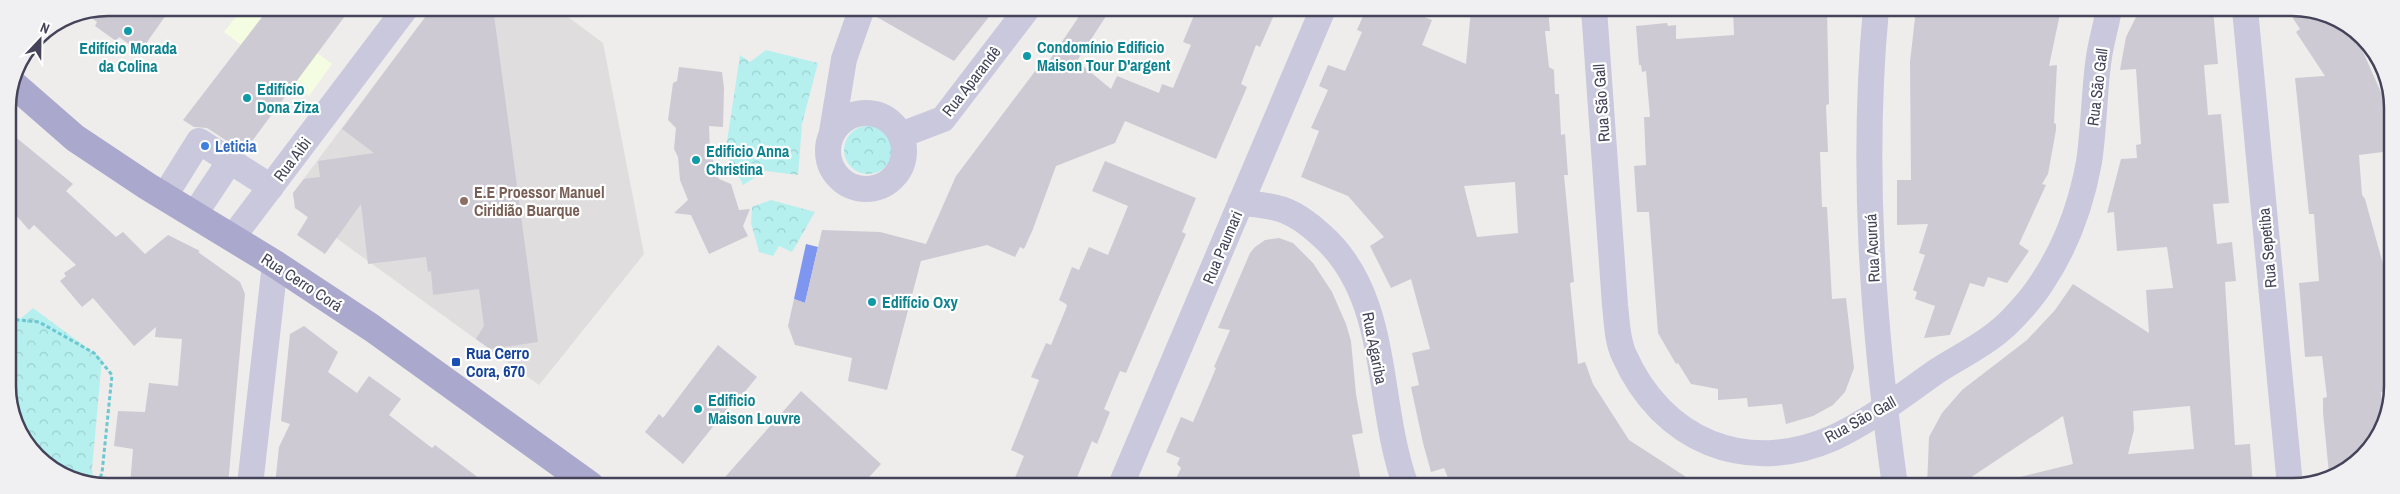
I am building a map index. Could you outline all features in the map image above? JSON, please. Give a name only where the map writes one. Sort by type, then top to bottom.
[{"type":"main road","name":"Rua Cerro Corá","points":[[18,89],[75,138],[194,215],[275,264],[372,328],[580,478]]},
{"type":"street","name":"Rua Aibi","points":[[232,238],[400,16]]},
{"type":"street","points":[[832,132],[841,122],[852,115],[865,113],[886,118],[901,135],[904,147],[899,170],[882,185],[870,189],[853,186],[838,177],[831,167],[828,156],[828,144],[832,132],[844,59],[859,16]]},
{"type":"street","name":"Rua Aparandê","points":[[901,135],[944,119],[1022,16]]},
{"type":"street","name":"Rua Paumari","points":[[1124,478],[1321,16]]},
{"type":"street","name":"Rua São Gall","points":[[1594,16],[1614,305],[1623,354],[1640,386],[1657,408],[1677,426],[1699,440],[1736,452],[1776,452],[1801,448],[1833,438],[1884,408],[1999,332],[2040,286],[2064,246],[2078,207],[2089,161],[2098,61],[2108,16]]},
{"type":"street","name":"Rua Acuruá","points":[[1875,16],[1871,69],[1869,171],[1876,326],[1884,408],[1894,478]]},
{"type":"street","name":"Rua Sepetiba","points":[[2246,16],[2289,478]]},
{"type":"street","points":[[844,59],[865,113]]},
{"type":"street","points":[[164,196],[199,141],[271,187]]},
{"type":"street","points":[[194,215],[230,161]]},
{"type":"street","name":"Rua Agariba","points":[[1254,172],[1286,210],[1306,222],[1335,247],[1355,277],[1370,313],[1377,344],[1388,421],[1404,478]]},
{"type":"street","name":"Rua Agariba","points":[[1241,202],[1286,210]]},
{"type":"street","points":[[251,478],[275,264]]},
{"type":"path","points":[[16,320],[39,322],[94,353],[112,375],[100,477]]},
{"type":"shaded area","points":[[237,16],[269,16],[332,64],[309,96],[224,32]]},
{"type":"shaded area","name":"E.E Proessor Manuel Ciridião Buarque","points":[[426,16],[567,16],[603,43],[644,254],[539,385],[295,208],[293,193]]},
{"type":"green space","points":[[766,50],[818,63],[802,124],[798,175],[766,171],[743,185],[734,166],[725,155],[740,55],[750,62]]},
{"type":"green space","points":[[868,126],[877,128],[885,133],[890,141],[892,150],[890,159],[885,167],[877,172],[868,174],[859,172],[851,167],[846,159],[844,150],[846,141],[851,133],[859,128]]},
{"type":"green space","points":[[771,200],[815,212],[792,252],[779,246],[773,256],[759,252],[751,223],[752,207]]},
{"type":"green space","points":[[33,308],[102,359],[93,476],[79,473],[52,459],[39,446],[26,426],[21,415],[17,397],[16,323]]},
{"type":"water","points":[[806,244],[818,247],[805,303],[794,299]]},
{"type":"building","name":"Edifício Morada da Colina","points":[[165,16],[140,52],[119,37],[116,41],[95,26],[97,22],[92,18]]},
{"type":"building","points":[[263,16],[345,16],[244,152],[207,128],[194,127],[183,120]]},
{"type":"building","points":[[426,16],[494,16],[538,342],[490,349],[476,339],[484,326],[479,289],[433,295],[431,271],[428,272],[426,257],[368,264],[361,204],[325,254],[297,235],[308,217],[295,208],[293,193],[304,179],[320,177],[318,161],[374,153],[342,129]]},
{"type":"building","points":[[875,16],[990,16],[954,61]]},
{"type":"building","points":[[1079,16],[1106,16],[1077,61],[1111,89],[1117,76],[1159,93],[1162,84],[1173,88],[1191,45],[1183,42],[1194,16],[1274,16],[1260,47],[1256,45],[1241,84],[1247,87],[1216,159],[1125,121],[1115,143],[1056,166],[1024,249],[1020,247],[1015,257],[987,245],[921,261],[887,390],[848,381],[852,358],[795,345],[788,326],[794,299],[805,303],[822,230],[880,232],[926,244],[956,176],[1045,58],[1049,61]]},
{"type":"building","points":[[1363,16],[1422,16],[1432,20],[1422,45],[1466,64],[1470,16],[1549,16],[1550,31],[1545,31],[1549,67],[1554,70],[1555,94],[1559,94],[1561,135],[1565,134],[1568,175],[1564,175],[1574,282],[1570,283],[1578,364],[1585,362],[1593,384],[1629,440],[1688,478],[1448,478],[1444,468],[1431,472],[1411,387],[1419,385],[1412,353],[1430,349],[1411,279],[1391,288],[1370,246],[1384,237],[1348,196],[1301,177],[1319,131],[1311,128],[1328,90],[1319,86],[1328,65],[1345,71],[1362,32],[1357,30]],"holes":[[[1515,182],[1518,233],[1477,237],[1464,186]]]},
{"type":"building","points":[[1733,16],[1827,16],[1829,104],[1826,105],[1828,152],[1820,152],[1822,207],[1827,207],[1832,299],[1846,298],[1854,368],[1845,392],[1833,405],[1813,416],[1786,424],[1782,404],[1748,407],[1747,398],[1718,400],[1718,389],[1691,384],[1678,363],[1676,364],[1658,333],[1649,212],[1637,212],[1634,166],[1646,165],[1644,117],[1650,117],[1646,71],[1642,72],[1641,65],[1639,65],[1636,26],[1667,23],[1668,26],[1676,25],[1676,39],[1734,35]]},
{"type":"building","points":[[1915,16],[2060,16],[2049,66],[2057,65],[2054,123],[2056,124],[2056,130],[2048,174],[2042,184],[2046,185],[2019,244],[2029,251],[2007,283],[1988,277],[1984,287],[1970,283],[1950,335],[1924,338],[1935,306],[1915,299],[1917,292],[1913,290],[1925,255],[1919,253],[1928,224],[1897,225],[1897,180],[1911,180],[1910,62]]},
{"type":"building","points":[[2136,16],[2214,16],[2218,64],[2204,65],[2208,115],[2221,114],[2229,203],[2213,204],[2217,244],[2232,242],[2236,281],[2225,282],[2235,445],[2250,444],[2252,478],[2016,478],[2073,464],[2063,416],[1970,478],[1927,478],[1929,437],[1942,413],[1962,390],[2027,340],[2055,310],[2073,284],[2149,333],[2146,290],[2173,288],[2167,247],[2117,251],[2114,212],[2107,213],[2121,159],[2137,158],[2136,145],[2141,144],[2136,69],[2120,70],[2126,37]],"holes":[[[2190,406],[2194,449],[2128,454],[2134,430],[2133,411]]]},
{"type":"building","points":[[2292,16],[2327,23],[2348,35],[2361,48],[2384,103],[2384,152],[2359,155],[2362,195],[2365,199],[2384,268],[2384,391],[2381,392],[2382,403],[2379,415],[2365,442],[2348,459],[2329,470],[2323,412],[2323,398],[2327,397],[2322,356],[2305,357],[2299,283],[2319,281],[2314,214],[2309,214],[2295,78],[2325,76],[2296,32],[2300,29]]},
{"type":"building","name":"Edificio Anna Christina","points":[[679,67],[722,72],[724,88],[723,127],[709,126],[710,151],[719,179],[731,184],[739,210],[750,209],[743,226],[748,236],[709,254],[691,215],[674,213],[688,200],[680,180],[678,157],[674,149],[676,128],[668,120],[673,83],[677,81]]},
{"type":"building","points":[[16,138],[73,184],[66,191],[116,237],[123,232],[145,254],[168,235],[200,251],[198,252],[240,282],[245,294],[229,478],[131,478],[133,449],[114,446],[118,411],[145,412],[149,383],[178,386],[182,339],[155,337],[156,327],[134,346],[93,298],[82,307],[60,281],[66,276],[64,273],[76,265],[34,225],[29,230],[16,215]]},
{"type":"building","points":[[1105,161],[1196,198],[1182,232],[1186,234],[1126,373],[1120,371],[1104,409],[1110,412],[1097,444],[1092,441],[1077,478],[1015,478],[1024,456],[1011,450],[1039,380],[1031,377],[1046,343],[1051,345],[1067,306],[1059,300],[1072,267],[1079,270],[1089,247],[1108,255],[1128,206],[1092,191]]},
{"type":"building","points":[[1279,238],[1293,243],[1313,263],[1332,292],[1346,324],[1351,341],[1356,394],[1363,433],[1352,435],[1360,478],[1176,478],[1181,468],[1177,464],[1180,458],[1166,452],[1181,417],[1193,422],[1230,330],[1218,328],[1250,253],[1265,240]]},
{"type":"building","points":[[304,326],[338,352],[328,372],[357,393],[369,376],[401,399],[389,415],[432,448],[435,445],[479,478],[276,478],[279,447],[290,424],[281,421],[290,334]]},
{"type":"building","name":"Edificio Maison Louvre","points":[[718,345],[757,377],[742,395],[740,393],[683,464],[645,432],[659,414],[663,418]]},
{"type":"building","points":[[801,391],[881,464],[868,478],[724,478]]},
{"type":"place","name":"Edifício Morada da Colina","points":[[128,31]]},
{"type":"place","name":"Condomínio Edificio Maison Tour D'argent","points":[[1027,56]]},
{"type":"place","name":"Edifício Dona Ziza","points":[[247,98]]},
{"type":"place","name":"Leticia","points":[[205,146]]},
{"type":"place","name":"Edificio Anna Christina","points":[[696,160]]},
{"type":"place","name":"E.E Proessor Manuel Ciridião Buarque","points":[[464,201]]},
{"type":"place","name":"Edifício Oxy","points":[[872,302]]},
{"type":"place","name":"Rua Cerro Cora, 670","points":[[456,362]]},
{"type":"place","name":"Edificio Maison Louvre","points":[[698,409]]}]
